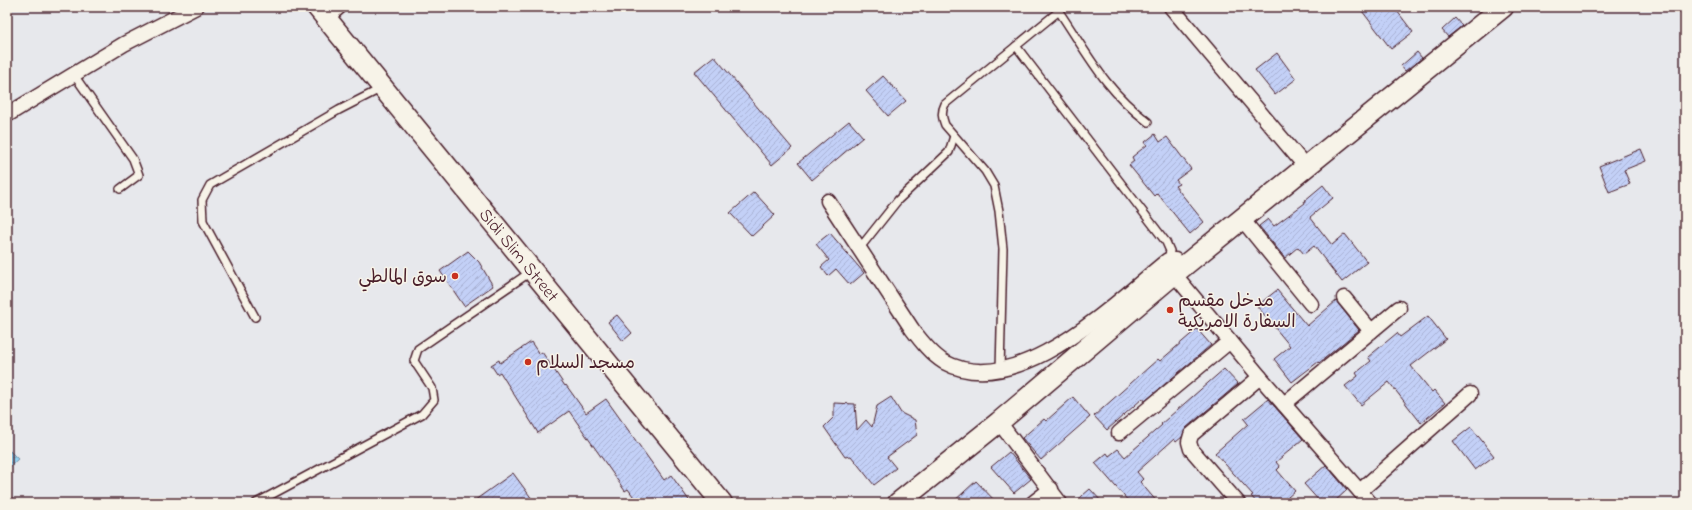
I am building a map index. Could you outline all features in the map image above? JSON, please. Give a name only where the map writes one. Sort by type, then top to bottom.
[{"type":"street","points":[[7,115],[124,44],[196,7]]},
{"type":"street","points":[[1171,7],[1306,167]]},
{"type":"street","points":[[828,201],[912,329],[937,357],[960,369],[973,372],[1000,370],[1019,365],[1082,331],[1176,267],[1242,219],[1503,7]]},
{"type":"street","name":"Sidi Slim Street","points":[[327,11],[382,88],[722,503]]},
{"type":"street","points":[[1242,219],[1311,304]]},
{"type":"street","points":[[1176,267],[1230,341],[1370,503]]},
{"type":"street","points":[[898,503],[999,422],[1176,267]]},
{"type":"street","points":[[1344,298],[1371,331]]},
{"type":"street","points":[[1284,404],[1399,308]]},
{"type":"street","points":[[1120,433],[1230,341]]},
{"type":"street","points":[[1238,503],[1191,449],[1189,442],[1191,435],[1260,377]]},
{"type":"street","points":[[1360,491],[1470,394]]},
{"type":"street","points":[[999,422],[1051,489],[1060,503]]},
{"type":"street","points":[[1033,503],[1051,489]]},
{"type":"lane","points":[[1000,370],[1003,249],[998,205],[994,186],[988,174],[954,136],[942,117],[945,104],[1016,46],[1057,9],[1105,81],[1120,99],[1148,122]]},
{"type":"lane","points":[[1016,46],[1166,242],[1176,267]]},
{"type":"lane","points":[[74,74],[133,159],[139,175],[120,189]]},
{"type":"lane","points":[[255,317],[203,221],[202,200],[210,185],[339,110],[382,88]]},
{"type":"lane","points":[[859,249],[898,200],[949,152],[954,136]]},
{"type":"lane","points":[[256,503],[422,414],[434,400],[432,388],[414,361],[418,349],[532,271]]},
{"type":"water","points":[[7,448],[18,459],[7,469]]},
{"type":"building","points":[[1359,7],[1394,7],[1413,32],[1391,49]]},
{"type":"building","points":[[1455,18],[1462,26],[1448,37],[1442,30]]},
{"type":"building","points":[[1417,52],[1422,58],[1405,71],[1401,66]]},
{"type":"building","points":[[1277,53],[1296,79],[1275,95],[1255,70]]},
{"type":"building","points":[[714,56],[792,148],[772,165],[694,72]]},
{"type":"building","points":[[883,76],[906,101],[888,116],[866,91]]},
{"type":"building","points":[[849,121],[863,137],[812,180],[798,163]]},
{"type":"building","points":[[1155,134],[1160,142],[1167,137],[1191,169],[1176,180],[1179,184],[1175,186],[1204,222],[1190,234],[1157,193],[1154,196],[1129,165],[1134,161],[1132,157],[1147,145],[1145,142]]},
{"type":"building","points":[[1641,149],[1646,161],[1624,170],[1630,184],[1609,192],[1599,166]]},
{"type":"building","points":[[1323,185],[1333,198],[1310,217],[1332,245],[1345,234],[1367,262],[1342,282],[1314,246],[1304,254],[1298,247],[1285,258],[1259,226],[1268,219],[1274,226],[1305,203],[1304,201]]},
{"type":"building","points":[[754,192],[775,215],[752,236],[730,213]]},
{"type":"building","points":[[830,233],[864,273],[850,285],[836,269],[828,276],[821,267],[829,260],[816,244]]},
{"type":"building","points":[[468,251],[479,262],[493,286],[464,306],[440,271]]},
{"type":"building","points":[[1277,290],[1307,326],[1336,301],[1359,330],[1319,363],[1318,362],[1292,382],[1274,359],[1290,346],[1257,306]]},
{"type":"building","points":[[617,315],[632,333],[623,341],[608,322]]},
{"type":"building","points":[[1428,316],[1446,339],[1411,366],[1432,392],[1434,390],[1445,403],[1421,423],[1389,382],[1361,405],[1345,386],[1358,376],[1356,373],[1371,361],[1368,357],[1397,333],[1400,337]]},
{"type":"building","points":[[1197,329],[1211,345],[1145,401],[1143,398],[1107,430],[1094,416],[1158,359],[1160,361]]},
{"type":"building","points":[[531,342],[539,354],[542,352],[565,386],[566,385],[586,413],[606,399],[664,480],[671,475],[691,503],[638,503],[628,489],[625,491],[569,411],[538,433],[500,372],[497,374],[491,365],[499,360],[500,363]]},
{"type":"building","points":[[1224,369],[1238,384],[1186,428],[1182,437],[1176,442],[1174,439],[1137,472],[1143,479],[1140,482],[1158,503],[1130,503],[1095,463],[1107,453],[1109,456],[1118,449],[1125,457]]},
{"type":"building","points":[[891,397],[901,413],[915,420],[917,435],[887,457],[896,468],[874,485],[851,456],[845,457],[824,427],[834,417],[834,403],[855,404],[857,430],[866,420],[872,427],[877,406]]},
{"type":"building","points":[[1073,397],[1090,417],[1041,460],[1022,438],[1044,419],[1046,421]]},
{"type":"building","points":[[1268,399],[1303,439],[1276,462],[1280,467],[1277,470],[1295,491],[1288,497],[1293,503],[1257,503],[1251,496],[1253,495],[1215,453],[1248,424],[1244,419]]},
{"type":"building","points":[[1471,427],[1494,456],[1475,470],[1453,441]]},
{"type":"building","points":[[1009,452],[1031,479],[1014,493],[991,467]]},
{"type":"building","points":[[1326,465],[1347,490],[1333,503],[1321,503],[1304,484]]},
{"type":"building","points":[[513,473],[535,503],[471,503]]},
{"type":"building","points":[[976,481],[997,503],[952,503]]},
{"type":"building","points":[[1090,489],[1103,503],[1074,503]]},
{"type":"place","name":"سوق المالطي","points":[[455,276]]},
{"type":"place","name":"مدخل مقسم السفارة الامريكية","points":[[1170,310]]},
{"type":"place","name":"مسجد السلام","points":[[528,362]]}]
